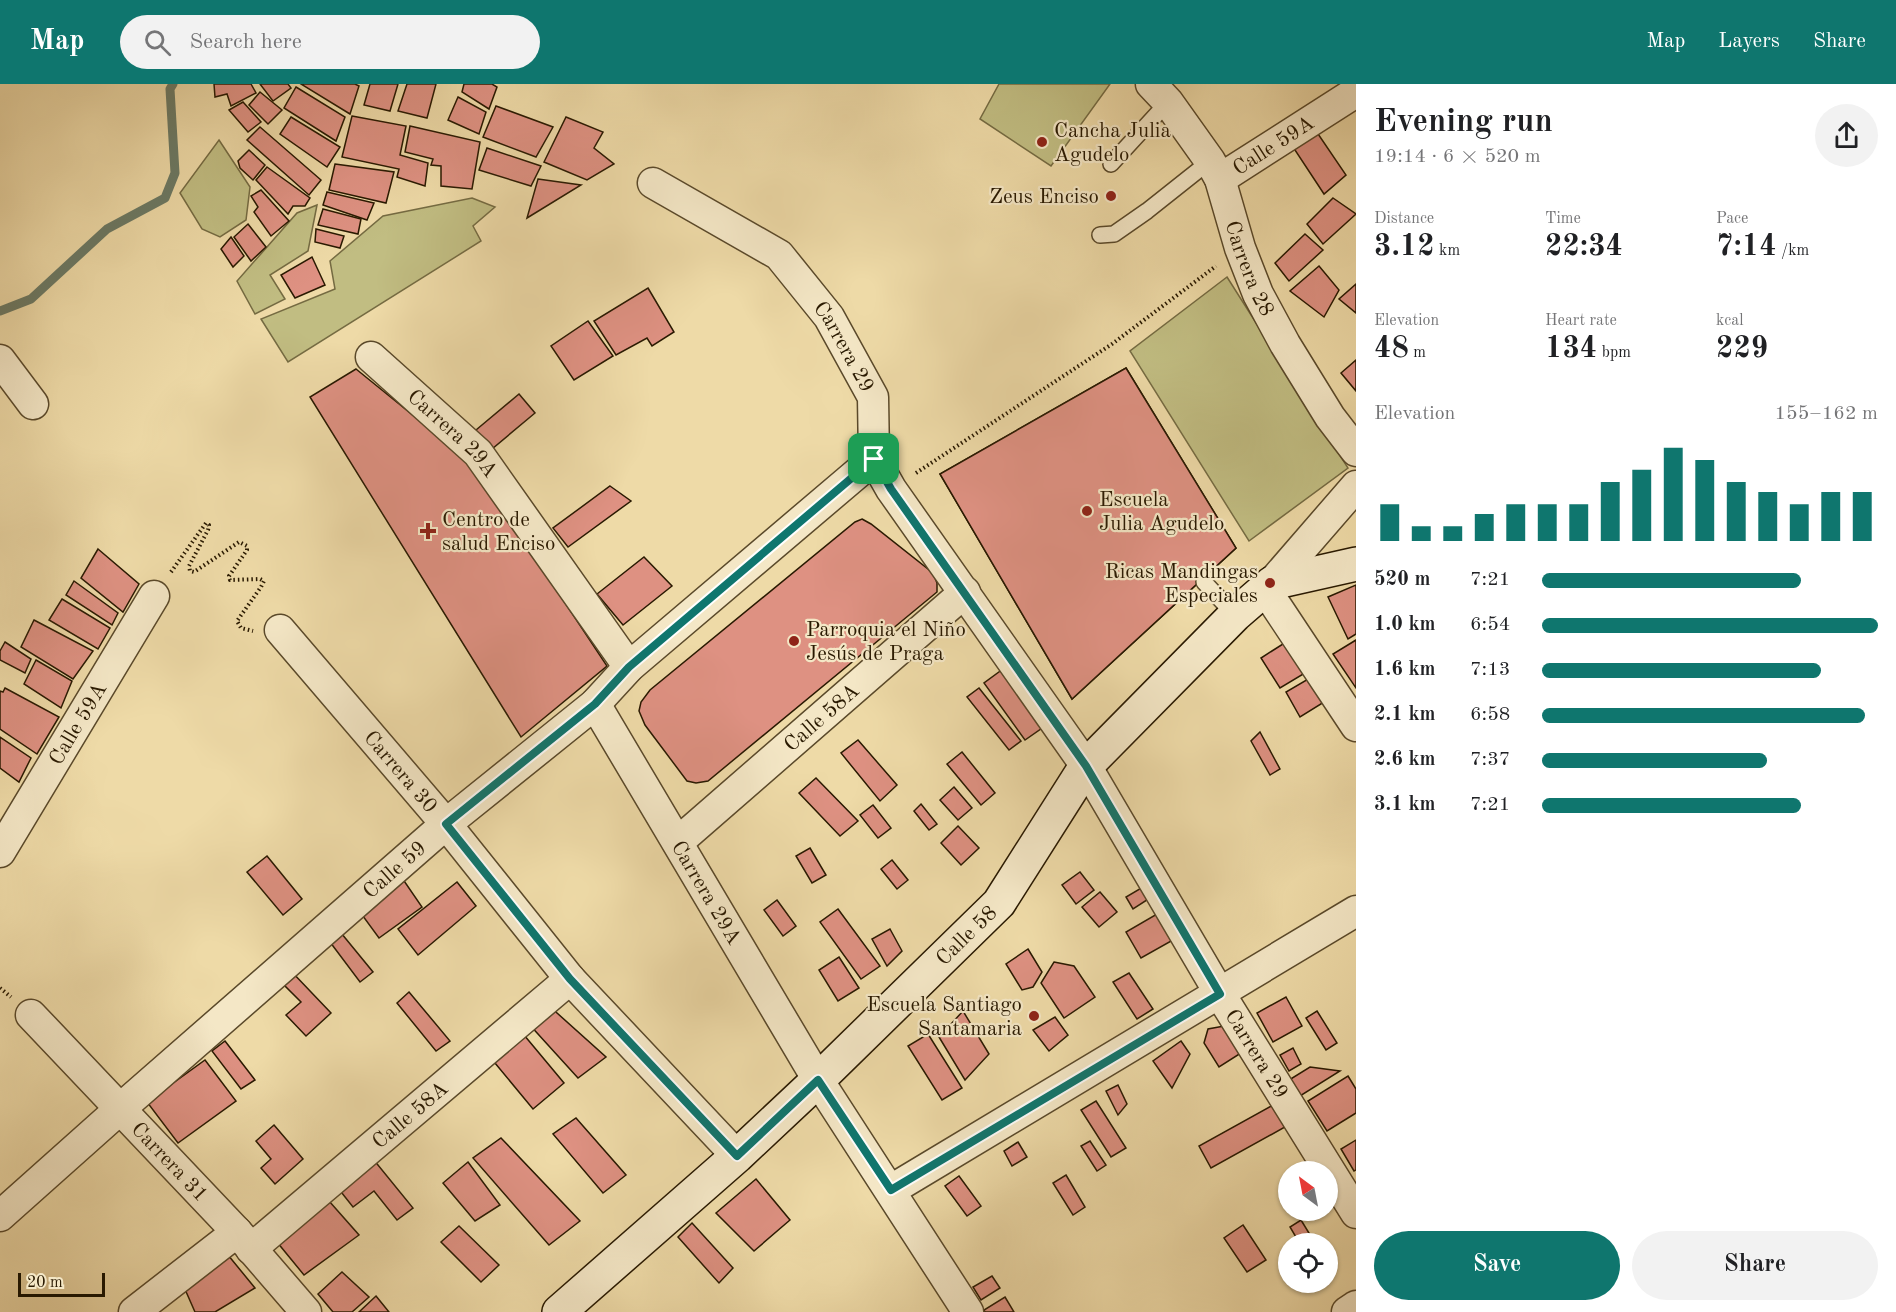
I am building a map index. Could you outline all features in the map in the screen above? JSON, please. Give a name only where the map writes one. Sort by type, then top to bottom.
[{"type":"street","name":"Calle 59A","points":[[1215,170],[1349,91]]},
{"type":"street","name":"Carrera 28","points":[[1159,93],[1215,170],[1240,248],[1258,294],[1330,417],[1356,451]]},
{"type":"street","name":"Carrera 29","points":[[653,183],[779,255],[828,317],[873,397],[874,459],[891,489],[1086,766],[1220,994],[1356,1213]]},
{"type":"street","name":"Carrera 29A","points":[[370,357],[478,453],[629,667]]},
{"type":"street","points":[[0,360],[33,404]]},
{"type":"street","name":"Calle 59","points":[[0,1216],[446,824],[595,704],[629,667],[874,459]]},
{"type":"street","points":[[1356,486],[1269,586],[1356,726]]},
{"type":"street","name":"Calle 58","points":[[559,1312],[737,1156],[999,903],[1086,766],[1235,615],[1269,586],[1356,564]]},
{"type":"street","name":"Calle 58A","points":[[678,842],[965,592]]},
{"type":"street","name":"Calle 59A","points":[[0,852],[154,596]]},
{"type":"street","name":"Carrera 30","points":[[280,630],[446,824],[570,979],[737,1156]]},
{"type":"street","name":"Carrera 29A","points":[[595,704],[818,1080]]},
{"type":"street","points":[[891,1190],[1220,994],[1356,910]]},
{"type":"street","name":"Calle 58A","points":[[134,1312],[244,1241],[570,979]]},
{"type":"street","name":"Carrera 31","points":[[31,1015],[244,1241],[306,1312]]},
{"type":"street","points":[[818,1080],[968,1312]]},
{"type":"street","points":[[1347,1312],[1356,1306]]},
{"type":"lane","points":[[1111,164],[1159,93]]},
{"type":"lane","points":[[1101,235],[1114,234],[1215,170]]},
{"type":"lane","points":[[1204,582],[1235,615]]},
{"type":"path","points":[[891,489],[1112,344],[1240,248]]},
{"type":"path","points":[[154,596],[206,523],[209,525],[208,530],[189,566],[190,571],[194,573],[238,542],[247,546],[247,550],[229,576],[230,580],[260,579],[264,581],[237,621],[241,628],[256,632],[280,630]]},
{"type":"shaded area","name":"Cancha Julia Agudelo","points":[[999,84],[1110,84],[1051,166],[980,119]]},
{"type":"shaded area","points":[[219,140],[250,187],[246,220],[220,237],[202,229],[180,193]]},
{"type":"shaded area","points":[[472,198],[495,207],[473,226],[481,241],[288,362],[261,319],[335,289],[330,261],[383,216]]},
{"type":"shaded area","points":[[317,205],[308,251],[270,275],[285,299],[255,314],[237,281],[297,213]]},
{"type":"shaded area","points":[[1227,277],[1348,468],[1249,541],[1130,351]]},
{"type":"building","points":[[214,84],[251,84],[256,93],[231,106],[227,94],[215,97]]},
{"type":"building","points":[[260,84],[288,84],[291,88],[273,101]]},
{"type":"building","points":[[301,84],[355,84],[359,86],[350,114]]},
{"type":"building","points":[[370,84],[398,84],[390,111],[364,105]]},
{"type":"building","points":[[407,84],[436,84],[427,118],[398,111]]},
{"type":"building","points":[[464,84],[492,84],[497,87],[489,109],[462,92]]},
{"type":"building","points":[[296,87],[345,117],[336,141],[284,108]]},
{"type":"building","points":[[260,92],[282,110],[268,124],[249,105]]},
{"type":"building","points":[[458,97],[486,112],[479,134],[448,120]]},
{"type":"building","points":[[243,102],[261,122],[248,132],[229,110]]},
{"type":"building","points":[[496,106],[553,127],[536,157],[483,137]]},
{"type":"building","points":[[352,116],[406,126],[400,155],[428,163],[425,186],[397,177],[399,169],[342,157]]},
{"type":"building","points":[[291,117],[340,147],[327,167],[280,134]]},
{"type":"building","points":[[566,117],[603,132],[594,148],[614,164],[587,180],[544,162]]},
{"type":"building","points":[[410,126],[480,142],[472,189],[441,186],[441,166],[431,165],[433,159],[405,152]]},
{"type":"building","points":[[260,127],[321,180],[309,195],[247,140]]},
{"type":"building","points":[[1314,128],[1346,175],[1324,194],[1291,144]]},
{"type":"building","points":[[487,148],[541,166],[531,186],[479,170]]},
{"type":"building","points":[[249,150],[265,165],[253,180],[240,168],[238,161]]},
{"type":"building","points":[[335,164],[394,172],[386,203],[329,190]]},
{"type":"building","points":[[267,167],[310,198],[305,206],[293,206],[288,214],[256,180]]},
{"type":"building","points":[[538,179],[581,185],[527,218]]},
{"type":"building","points":[[261,190],[289,221],[271,236],[254,212],[258,207],[251,196]]},
{"type":"building","points":[[327,192],[374,203],[367,220],[323,205]]},
{"type":"building","points":[[1333,198],[1356,214],[1323,244],[1307,224]]},
{"type":"building","points":[[323,209],[361,219],[358,234],[318,225]]},
{"type":"building","points":[[248,224],[266,247],[251,261],[234,237]]},
{"type":"building","points":[[316,229],[344,236],[340,248],[315,242]]},
{"type":"building","points":[[1305,234],[1323,250],[1289,281],[1275,263]]},
{"type":"building","points":[[231,237],[244,256],[233,267],[221,249]]},
{"type":"building","points":[[312,257],[325,285],[295,298],[281,275]]},
{"type":"building","points":[[1319,266],[1339,290],[1324,317],[1290,291]]},
{"type":"building","points":[[1356,284],[1356,313],[1339,299]]},
{"type":"building","points":[[648,288],[674,332],[652,346],[647,338],[616,355],[594,321]]},
{"type":"building","points":[[588,321],[613,356],[574,380],[551,346]]},
{"type":"building","points":[[1356,360],[1356,391],[1341,373]]},
{"type":"building","name":"Escuela Julia Agudelo","points":[[1126,368],[1236,548],[1072,699],[940,474]]},
{"type":"building","name":"Escuela Julia Agudelo","points":[[1126,368],[1236,548],[1072,699],[940,474]]},
{"type":"building","points":[[356,369],[473,464],[607,666],[521,737],[310,397]]},
{"type":"building","points":[[519,394],[535,413],[486,454],[470,435]]},
{"type":"building","points":[[610,486],[631,501],[568,547],[553,528]]},
{"type":"building","name":"Parroquia el Niño Jesús de Praga","points":[[862,519],[933,573],[937,583],[937,592],[708,781],[696,783],[687,781],[645,725],[639,711],[641,702],[650,690],[855,522]]},
{"type":"building","points":[[98,549],[139,584],[123,612],[81,578]]},
{"type":"building","points":[[644,557],[672,586],[623,625],[597,594]]},
{"type":"building","points":[[74,581],[118,613],[112,625],[66,595]]},
{"type":"building","points":[[1356,585],[1356,634],[1348,639],[1328,597]]},
{"type":"building","points":[[62,599],[110,628],[98,649],[49,620]]},
{"type":"building","points":[[34,620],[93,651],[73,679],[21,647]]},
{"type":"building","points":[[1356,640],[1356,688],[1333,654]]},
{"type":"building","points":[[5,642],[31,659],[25,673],[0,660],[0,651]]},
{"type":"building","points":[[1286,642],[1305,673],[1280,688],[1261,658]]},
{"type":"building","points":[[36,660],[72,681],[61,708],[24,684]]},
{"type":"building","points":[[1003,669],[1045,726],[1025,740],[984,683]]},
{"type":"building","points":[[1315,675],[1329,699],[1300,717],[1286,692]]},
{"type":"building","points":[[5,688],[59,717],[37,754],[0,729],[0,691],[3,692]]},
{"type":"building","points":[[979,688],[1021,741],[1009,750],[967,697]]},
{"type":"building","points":[[1260,732],[1280,769],[1270,775],[1251,741]]},
{"type":"building","points":[[0,737],[31,758],[19,782],[0,768]]},
{"type":"building","points":[[858,740],[897,785],[880,801],[841,753]]},
{"type":"building","points":[[962,752],[995,793],[981,805],[947,764]]},
{"type":"building","points":[[816,778],[858,821],[840,836],[799,793]]},
{"type":"building","points":[[954,787],[972,808],[958,820],[940,800]]},
{"type":"building","points":[[921,804],[937,824],[929,830],[914,811]]},
{"type":"building","points":[[873,805],[891,828],[878,838],[860,815]]},
{"type":"building","points":[[958,826],[979,848],[961,865],[941,843]]},
{"type":"building","points":[[810,848],[826,875],[812,883],[796,856]]},
{"type":"building","points":[[267,856],[302,899],[283,915],[247,872]]},
{"type":"building","points":[[892,860],[908,880],[897,889],[881,869]]},
{"type":"building","points":[[1080,872],[1094,890],[1076,904],[1062,885]]},
{"type":"building","points":[[400,875],[422,907],[379,938],[357,908]]},
{"type":"building","points":[[457,882],[476,906],[418,955],[398,929]]},
{"type":"building","points":[[1143,887],[1150,898],[1133,909],[1126,897]]},
{"type":"building","points":[[1100,892],[1117,912],[1099,927],[1082,907]]},
{"type":"building","points":[[777,900],[796,926],[783,936],[764,910]]},
{"type":"building","points":[[838,909],[880,966],[861,979],[820,922]]},
{"type":"building","points":[[1157,914],[1173,940],[1141,958],[1126,932]]},
{"type":"building","points":[[337,928],[373,972],[360,982],[327,938]]},
{"type":"building","points":[[890,929],[902,951],[887,966],[872,939]]},
{"type":"building","points":[[1028,949],[1042,972],[1033,987],[1022,990],[1006,964]]},
{"type":"building","points":[[839,957],[859,988],[838,1001],[819,970]]},
{"type":"building","points":[[1054,962],[1074,966],[1095,997],[1064,1018],[1041,983]]},
{"type":"building","points":[[290,970],[331,1013],[306,1036],[286,1015],[301,1002],[279,980]]},
{"type":"building","points":[[1129,973],[1153,1009],[1137,1019],[1113,982]]},
{"type":"building","points":[[409,992],[450,1041],[436,1051],[397,1003]]},
{"type":"building","points":[[1286,997],[1302,1026],[1273,1042],[1257,1013]]},
{"type":"building","points":[[547,1004],[606,1057],[578,1078],[528,1023]]},
{"type":"building","points":[[963,1011],[989,1054],[965,1080],[939,1037]]},
{"type":"building","points":[[1317,1011],[1337,1043],[1326,1050],[1306,1018]]},
{"type":"building","points":[[1055,1017],[1068,1035],[1049,1051],[1033,1030]]},
{"type":"building","points":[[1224,1026],[1241,1053],[1219,1067],[1204,1043],[1208,1029]]},
{"type":"building","points":[[519,1029],[564,1083],[533,1109],[490,1057]]},
{"type":"building","points":[[928,1034],[962,1088],[942,1100],[908,1046]]},
{"type":"building","points":[[225,1041],[255,1080],[241,1089],[212,1051]]},
{"type":"building","points":[[1181,1041],[1190,1054],[1172,1088],[1153,1061]]},
{"type":"building","points":[[1293,1048],[1301,1064],[1289,1071],[1280,1055]]},
{"type":"building","points":[[205,1060],[236,1101],[178,1143],[147,1102]]},
{"type":"building","points":[[1310,1067],[1340,1071],[1300,1096],[1289,1080]]},
{"type":"building","points":[[1348,1076],[1356,1089],[1356,1113],[1327,1131],[1308,1101]]},
{"type":"building","points":[[1118,1085],[1127,1104],[1118,1115],[1106,1091]]},
{"type":"building","points":[[1096,1101],[1126,1148],[1111,1157],[1081,1110]]},
{"type":"building","points":[[1273,1105],[1285,1127],[1211,1168],[1199,1146]]},
{"type":"building","points":[[576,1118],[626,1175],[603,1193],[553,1134]]},
{"type":"building","points":[[274,1125],[303,1159],[275,1184],[261,1168],[271,1159],[256,1141]]},
{"type":"building","points":[[501,1138],[580,1221],[549,1245],[473,1158]]},
{"type":"building","points":[[1356,1140],[1356,1170],[1354,1171],[1341,1149]]},
{"type":"building","points":[[1090,1141],[1106,1165],[1097,1171],[1081,1146]]},
{"type":"building","points":[[1018,1142],[1027,1157],[1012,1166],[1004,1151]]},
{"type":"building","points":[[369,1154],[413,1208],[397,1220],[374,1191],[353,1207],[334,1183]]},
{"type":"building","points":[[468,1162],[500,1205],[475,1221],[443,1183]]},
{"type":"building","points":[[1066,1175],[1085,1207],[1073,1215],[1053,1183]]},
{"type":"building","points":[[959,1176],[981,1206],[967,1216],[945,1186]]},
{"type":"building","points":[[756,1179],[790,1220],[754,1251],[716,1213]]},
{"type":"building","points":[[329,1201],[359,1235],[304,1275],[277,1242]]},
{"type":"building","points":[[1302,1221],[1309,1233],[1294,1233],[1290,1227]]},
{"type":"building","points":[[692,1223],[733,1268],[719,1283],[678,1237]]},
{"type":"building","points":[[1243,1225],[1266,1260],[1247,1272],[1224,1238]]},
{"type":"building","points":[[459,1226],[499,1265],[481,1282],[441,1242]]},
{"type":"building","points":[[228,1255],[255,1288],[215,1312],[195,1312],[184,1287]]},
{"type":"building","points":[[342,1272],[369,1297],[352,1312],[333,1312],[318,1294]]},
{"type":"building","points":[[992,1276],[1000,1288],[981,1300],[973,1287]]},
{"type":"building","points":[[376,1296],[389,1312],[359,1312]]},
{"type":"building","points":[[1005,1297],[1014,1312],[985,1312],[984,1310]]},
{"type":"waterway","points":[[0,311],[31,299],[107,229],[165,198],[175,173],[170,89],[173,84]]},
{"type":"place","name":"Cancha Julia Agudelo","points":[[1042,142]]},
{"type":"place","name":"Zeus Enciso","points":[[1111,196]]},
{"type":"place","name":"Escuela Julia Agudelo","points":[[1087,511]]},
{"type":"place","name":"Centro de salud Enciso","points":[[428,531]]},
{"type":"place","name":"Ricas Mandingas Especiales","points":[[1270,583]]},
{"type":"place","name":"Parroquia el Niño Jesús de Praga","points":[[794,641]]},
{"type":"place","name":"Escuela Santiago Santamaria","points":[[1034,1016]]},
{"type":"route","points":[[874,459],[891,489],[1086,766],[1220,994],[891,1190],[818,1080],[737,1156],[570,979],[446,824],[595,704],[629,667],[874,459]]}]
